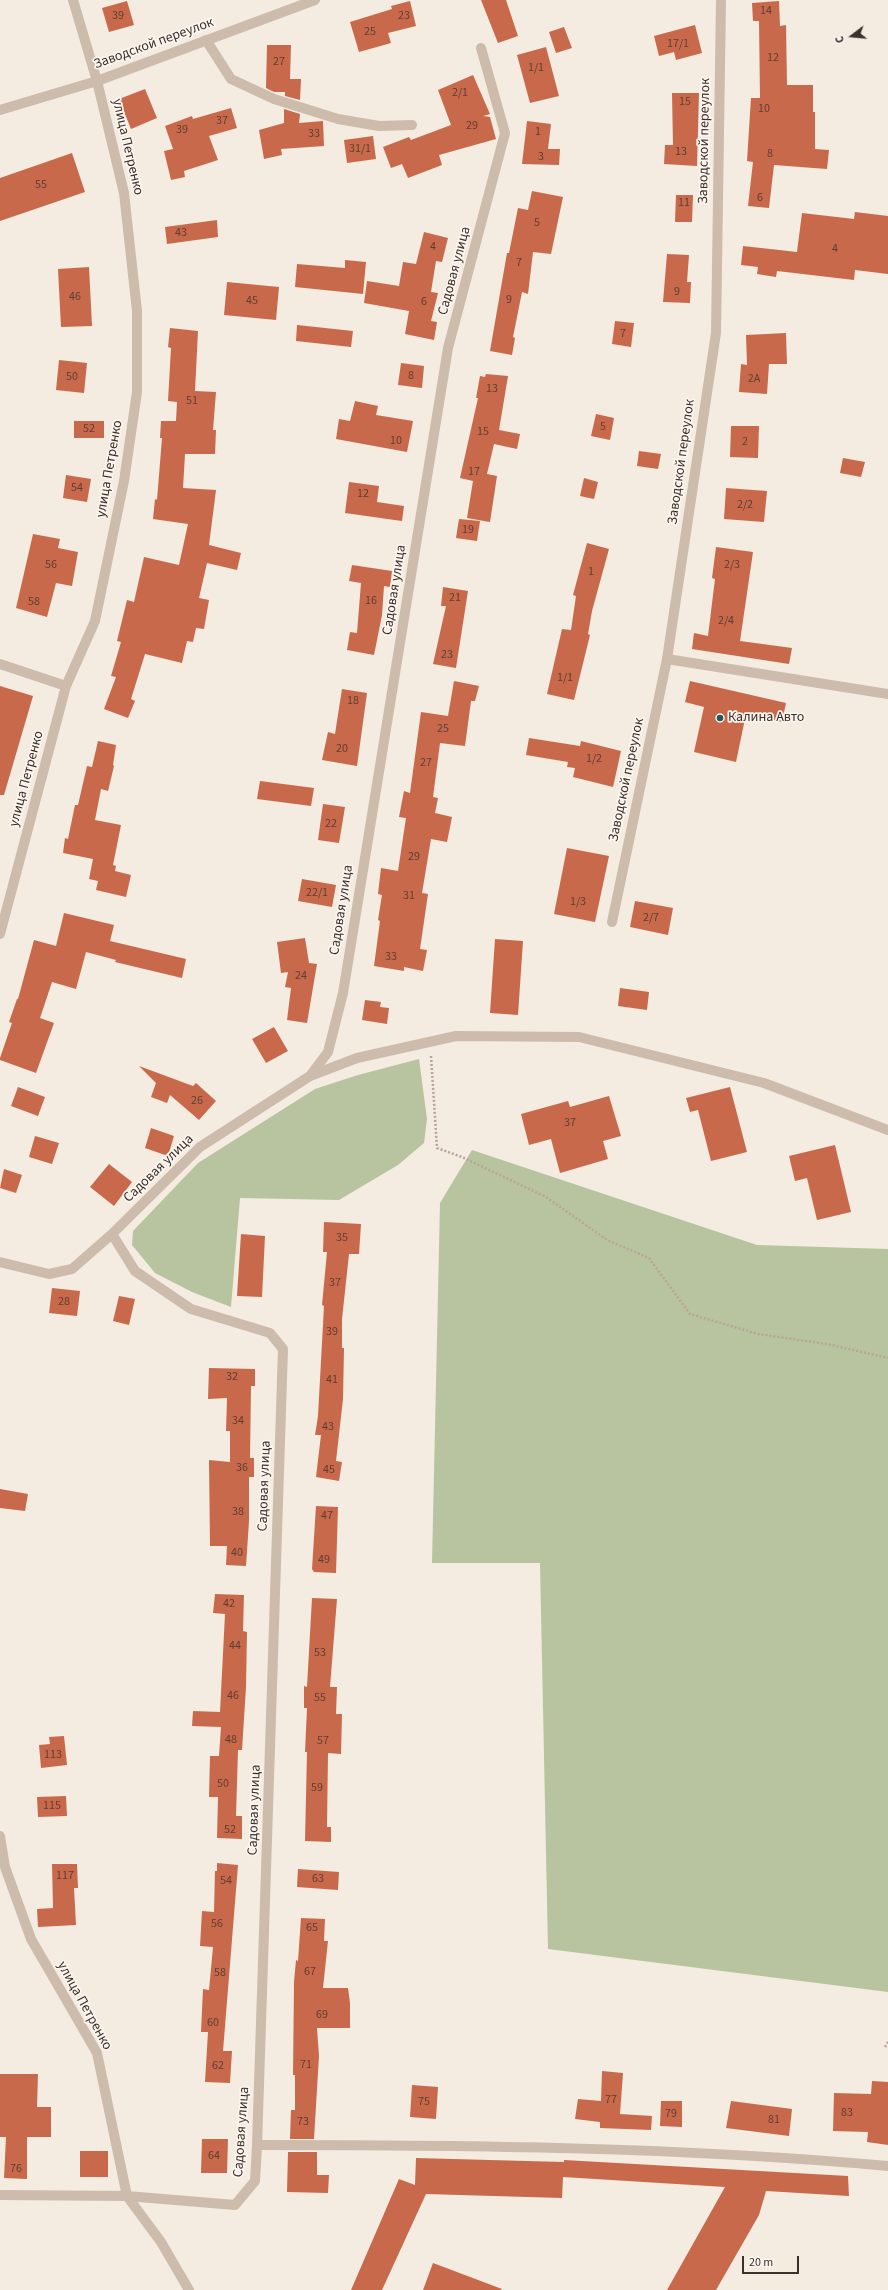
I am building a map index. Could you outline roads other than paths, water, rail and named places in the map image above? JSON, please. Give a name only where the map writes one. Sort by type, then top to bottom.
[{"type":"street","name":"улица Петренко","points":[[0,934],[66,686],[95,621],[124,481],[137,392],[137,311],[124,193],[97,80],[73,0]]},
{"type":"street","name":"Заводской переулок","points":[[0,110],[97,80],[315,0]]},
{"type":"street","name":"Заводской переулок","points":[[612,922],[667,659],[716,333],[721,0]]},
{"type":"street","points":[[206,40],[232,79],[274,99],[338,118],[379,126],[412,125]]},
{"type":"street","name":"Садовая улица","points":[[127,2196],[235,2205],[255,2181],[258,2144],[284,1349],[270,1333],[191,1309],[135,1271],[112,1234],[200,1147],[310,1076],[328,1052],[343,993],[448,348],[505,133],[481,48]]},
{"type":"street","points":[[667,659],[888,694]]},
{"type":"street","points":[[0,664],[66,686]]},
{"type":"street","points":[[310,1076],[357,1058],[456,1036],[579,1037],[764,1082],[888,1130]]},
{"type":"street","points":[[0,1262],[49,1274],[72,1269],[112,1234]]},
{"type":"street","name":"улица Петренко","points":[[0,1836],[5,1867],[31,1939],[97,2053],[127,2196]]},
{"type":"street","points":[[258,2144],[584,2148],[832,2161],[888,2166]]},
{"type":"street","points":[[0,2196],[127,2196],[161,2242],[189,2290]]},
{"type":"place","name":"Калина Авто","points":[[720,718]]}]
